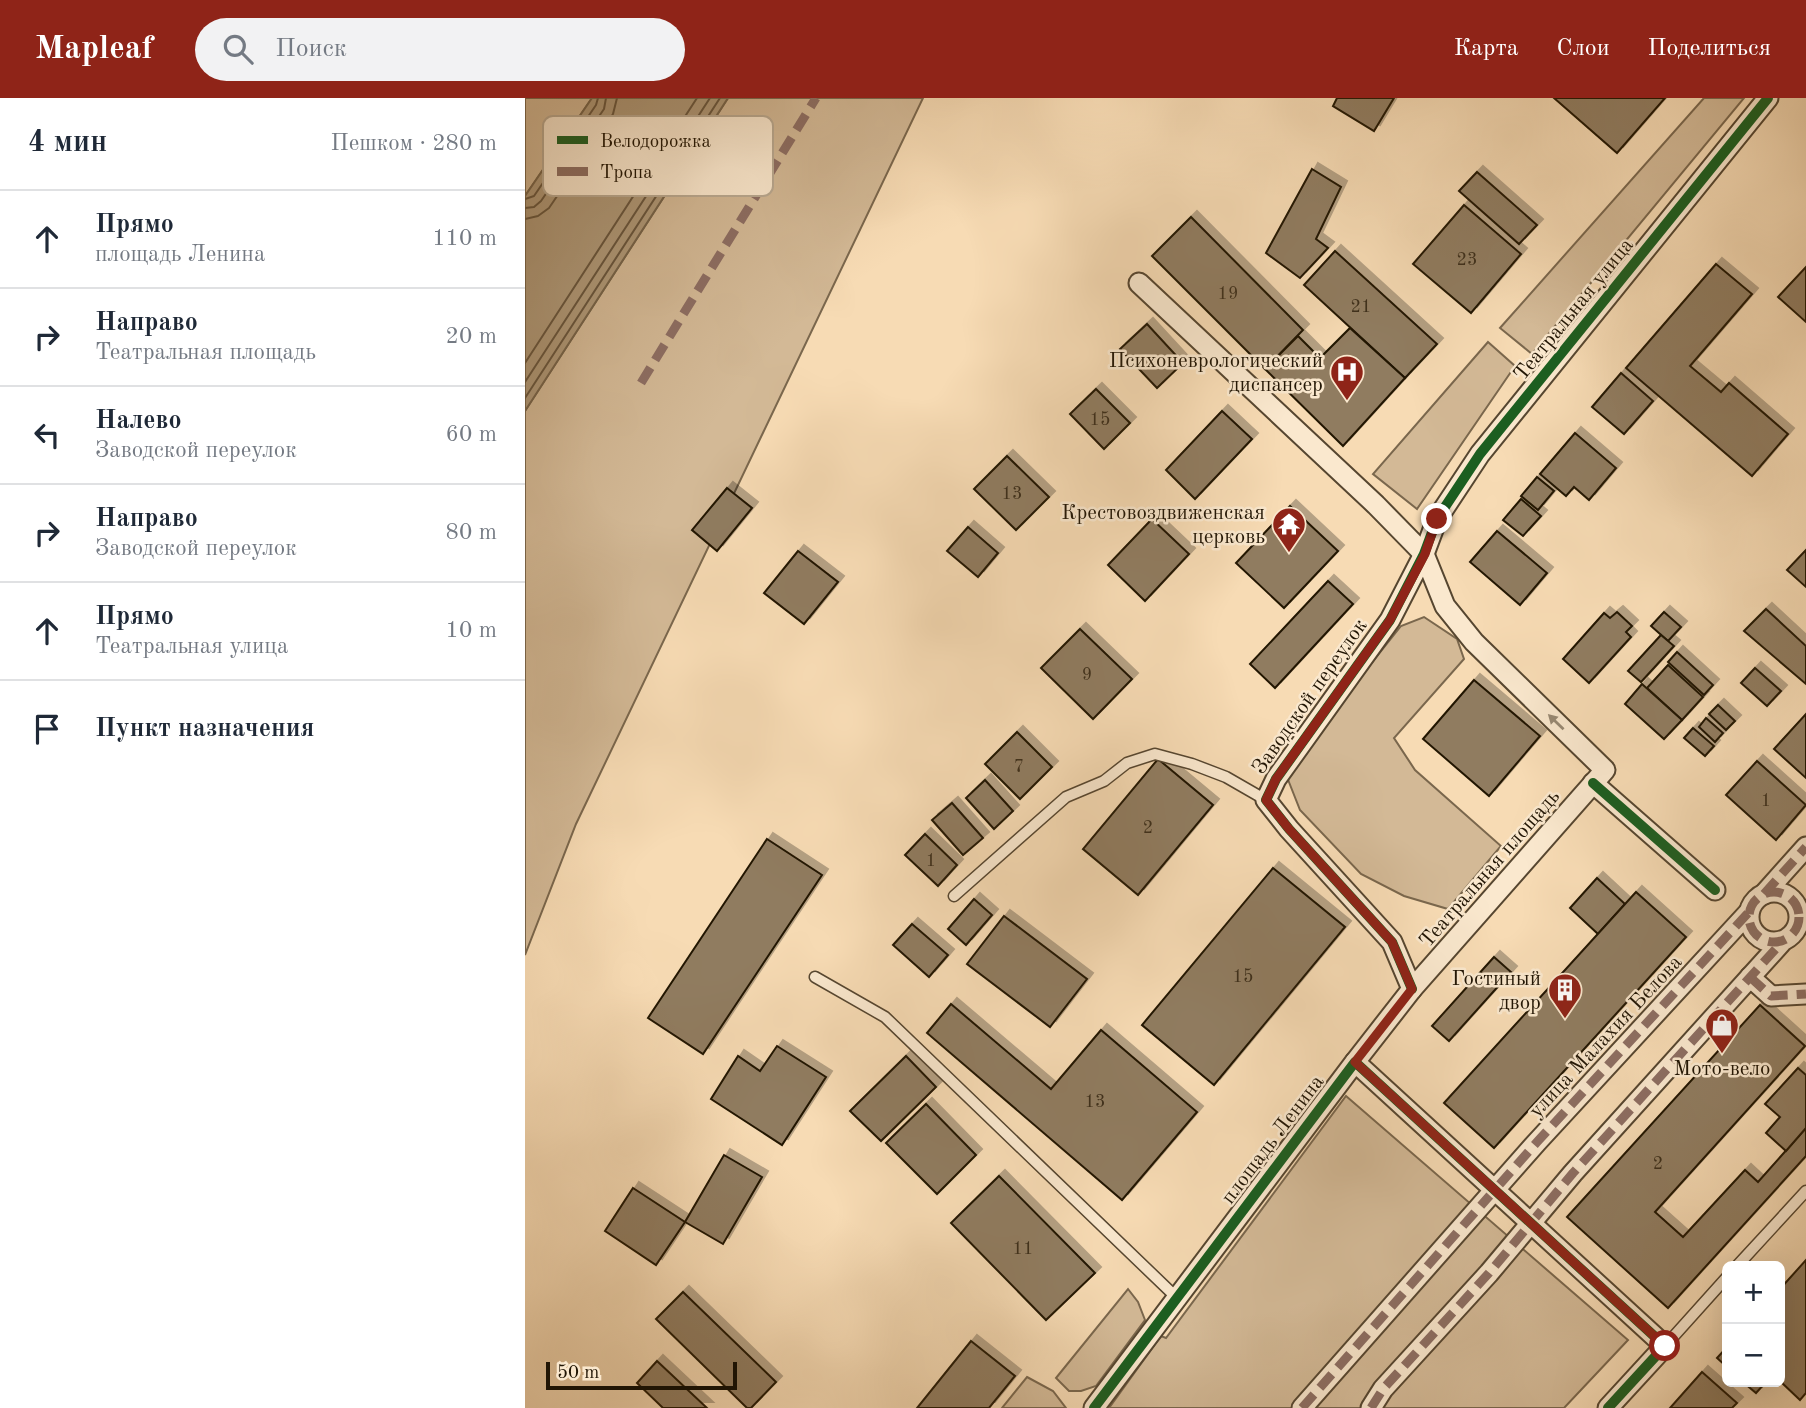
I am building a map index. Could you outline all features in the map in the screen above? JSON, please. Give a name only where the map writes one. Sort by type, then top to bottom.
[{"type":"street","name":"Театральная улица","points":[[1425,554],[1437,519],[1481,454],[1768,98]]},
{"type":"street","points":[[1139,283],[1425,554],[1445,606],[1474,642],[1599,776],[1715,890]]},
{"type":"street","name":"Заводской переулок","points":[[1412,989],[1392,942],[1266,800],[1276,779],[1390,620],[1425,554]]},
{"type":"street","name":"Театральная площадь","points":[[1355,1062],[1412,989],[1599,776]]},
{"type":"street","name":"улица Малахия Белова","points":[[1494,1191],[1749,912],[1754,901],[1764,894],[1806,847]]},
{"type":"street","points":[[1371,1408],[1383,1389],[1532,1223],[1573,1173],[1781,943],[1795,932],[1803,917],[1796,904],[1791,898],[1778,892],[1764,894]]},
{"type":"street","points":[[1749,912],[1750,925],[1757,936],[1781,943]]},
{"type":"street","points":[[1750,977],[1771,996],[1806,994]]},
{"type":"street","points":[[1355,1062],[1665,1346],[1608,1408]]},
{"type":"street","name":"площадь Ленина","points":[[1094,1408],[1355,1062]]},
{"type":"street","points":[[1302,1408],[1494,1191]]},
{"type":"lane","points":[[954,896],[1066,797],[1104,781],[1127,763],[1155,754],[1192,764],[1226,778],[1266,800]]},
{"type":"lane","points":[[815,977],[885,1017],[1177,1298]]},
{"type":"lane","points":[[1742,1261],[1806,1191]]},
{"type":"lane","points":[[1665,1346],[1722,1283]]},
{"type":"shaded area","points":[[525,98],[592,98],[580,116],[543,116],[543,170],[525,196]]},
{"type":"shaded area","points":[[728,98],[923,98],[576,824],[525,955],[525,411],[664,196],[773,196],[773,116],[716,116]]},
{"type":"shaded area","points":[[1704,98],[1744,98],[1532,354],[1500,328]]},
{"type":"shaded area","points":[[1488,342],[1515,366],[1417,509],[1373,474]]},
{"type":"shaded area","points":[[1424,617],[1457,639],[1464,659],[1394,738],[1415,770],[1501,846],[1448,909],[1404,896],[1361,874],[1300,810],[1285,772],[1401,626]]},
{"type":"shaded area","points":[[1346,1096],[1628,1340],[1564,1408],[1109,1408],[1161,1336],[1166,1338]]},
{"type":"shaded area","points":[[1128,1289],[1138,1302],[1145,1320],[1096,1386],[1081,1391],[1069,1391],[1056,1378]]},
{"type":"shaded area","points":[[1027,1377],[1053,1391],[1066,1408],[1002,1408]]},
{"type":"water","points":[[592,98],[728,98],[716,116],[580,116]]},
{"type":"water","points":[[543,170],[543,196],[664,196],[525,411],[525,196]]},
{"type":"building","points":[[1337,98],[1394,98],[1374,131],[1333,106]]},
{"type":"building","points":[[1554,98],[1665,98],[1617,153]]},
{"type":"building","points":[[1312,169],[1341,187],[1316,239],[1328,248],[1300,278],[1266,253]]},
{"type":"building","points":[[1477,172],[1537,225],[1519,244],[1459,191]]},
{"type":"building","points":[[1464,205],[1521,254],[1471,313],[1413,264]]},
{"type":"building","points":[[1191,217],[1303,330],[1265,369],[1152,256]]},
{"type":"building","points":[[1335,251],[1437,344],[1405,378],[1304,285]]},
{"type":"building","points":[[1716,264],[1752,294],[1690,366],[1721,392],[1729,383],[1788,434],[1752,476],[1626,368]]},
{"type":"building","points":[[1806,267],[1806,322],[1778,297]]},
{"type":"building","points":[[1147,324],[1183,363],[1157,388],[1120,349]]},
{"type":"building","points":[[1350,328],[1405,378],[1343,446],[1265,369],[1298,336],[1320,358]]},
{"type":"building","points":[[1621,373],[1653,401],[1624,434],[1592,407]]},
{"type":"building","points":[[1096,389],[1130,423],[1104,449],[1070,414]]},
{"type":"building","points":[[1222,411],[1252,439],[1195,499],[1166,470]]},
{"type":"building","points":[[1575,433],[1616,468],[1589,500],[1574,487],[1566,496],[1540,474]]},
{"type":"building","points":[[1007,456],[1049,497],[1016,530],[974,489]]},
{"type":"building","points":[[1537,477],[1554,491],[1538,510],[1521,496]]},
{"type":"building","points":[[727,488],[752,508],[717,551],[692,530]]},
{"type":"building","points":[[1521,499],[1541,516],[1523,536],[1503,520]]},
{"type":"building","points":[[1290,506],[1338,551],[1284,608],[1236,563]]},
{"type":"building","points":[[1152,519],[1189,554],[1145,601],[1108,565]]},
{"type":"building","points":[[968,527],[998,553],[978,577],[947,551]]},
{"type":"building","points":[[1497,531],[1547,573],[1520,605],[1470,562]]},
{"type":"building","points":[[1806,550],[1806,587],[1787,570]]},
{"type":"building","points":[[798,551],[838,582],[804,624],[764,593]]},
{"type":"building","points":[[1328,581],[1353,604],[1275,688],[1250,664]]},
{"type":"building","points":[[1766,609],[1806,646],[1806,684],[1744,631]]},
{"type":"building","points":[[1617,612],[1632,626],[1626,632],[1631,637],[1589,683],[1563,659],[1604,613],[1610,618]]},
{"type":"building","points":[[1664,612],[1681,627],[1668,641],[1651,626]]},
{"type":"building","points":[[1080,629],[1132,679],[1093,719],[1041,668]]},
{"type":"building","points":[[1661,635],[1674,646],[1641,682],[1628,671]]},
{"type":"building","points":[[1677,652],[1713,685],[1704,695],[1668,662]]},
{"type":"building","points":[[1668,665],[1703,697],[1682,720],[1647,688]]},
{"type":"building","points":[[1755,668],[1781,691],[1767,706],[1741,683]]},
{"type":"building","points":[[1474,680],[1540,736],[1489,796],[1423,739]]},
{"type":"building","points":[[1642,684],[1682,720],[1664,739],[1625,704]]},
{"type":"building","points":[[1718,705],[1735,721],[1726,730],[1709,714]]},
{"type":"building","points":[[1806,714],[1806,778],[1774,749]]},
{"type":"building","points":[[1706,718],[1723,733],[1715,742],[1699,727]]},
{"type":"building","points":[[1693,728],[1714,746],[1705,756],[1684,738]]},
{"type":"building","points":[[1017,732],[1052,767],[1020,799],[985,764]]},
{"type":"building","points":[[1158,759],[1213,805],[1138,895],[1083,849]]},
{"type":"building","points":[[1757,761],[1806,805],[1776,840],[1726,795]]},
{"type":"building","points":[[985,780],[1013,811],[994,829],[966,798]]},
{"type":"building","points":[[952,803],[983,838],[963,855],[932,820]]},
{"type":"building","points":[[925,834],[957,865],[938,886],[905,855]]},
{"type":"building","points":[[767,839],[822,875],[703,1054],[648,1018]]},
{"type":"building","points":[[1273,868],[1345,927],[1214,1085],[1142,1025]]},
{"type":"building","points":[[1597,878],[1625,904],[1598,934],[1570,908]]},
{"type":"building","name":"Гостиный двор","points":[[1636,892],[1686,937],[1494,1148],[1444,1103]]},
{"type":"building","points":[[974,899],[992,915],[966,945],[948,929]]},
{"type":"building","points":[[1004,916],[1087,979],[1050,1027],[967,964]]},
{"type":"building","points":[[912,924],[948,955],[929,977],[893,945]]},
{"type":"building","points":[[1494,957],[1511,972],[1449,1041],[1432,1026]]},
{"type":"building","points":[[951,1004],[1051,1089],[1101,1030],[1197,1112],[1122,1200],[927,1033]]},
{"type":"building","points":[[1760,1005],[1805,1046],[1655,1212],[1683,1237],[1745,1170],[1758,1182],[1806,1128],[1806,1156],[1668,1308],[1567,1217]]},
{"type":"building","points":[[777,1046],[826,1077],[782,1145],[711,1099],[738,1056],[760,1071]]},
{"type":"building","points":[[906,1056],[936,1087],[881,1141],[850,1111]]},
{"type":"building","points":[[1798,1068],[1806,1075],[1806,1128],[1786,1151],[1766,1133],[1780,1117],[1765,1104]]},
{"type":"building","points":[[926,1104],[976,1155],[937,1194],[886,1143]]},
{"type":"building","points":[[724,1155],[762,1177],[723,1244],[685,1222]]},
{"type":"building","points":[[999,1176],[1095,1273],[1046,1320],[951,1223]]},
{"type":"building","points":[[633,1188],[685,1222],[656,1265],[605,1231]]},
{"type":"building","points":[[1806,1260],[1806,1393],[1800,1400],[1785,1386],[1785,1283]]},
{"type":"building","points":[[683,1292],[776,1382],[751,1408],[747,1408],[656,1319]]},
{"type":"building","points":[[971,1341],[1015,1376],[989,1408],[917,1408]]},
{"type":"building","points":[[657,1361],[707,1408],[663,1408],[637,1383]]},
{"type":"building","points":[[1702,1372],[1737,1403],[1732,1408],[1670,1408]]},
{"type":"building","points":[[1749,1387],[1761,1387],[1756,1393]]},
{"type":"marked path","points":[[773,168],[816,98]]},
{"type":"marked path","points":[[641,383],[756,196]]},
{"type":"marked path","points":[[1764,894],[1806,847]]},
{"type":"marked path","points":[[1774,892],[1792,899],[1799,917],[1792,935],[1774,942],[1756,935],[1749,917],[1756,899],[1774,892]]},
{"type":"marked path","points":[[1302,1408],[1537,1142],[1749,912]]},
{"type":"marked path","points":[[1371,1408],[1383,1389],[1489,1273],[1573,1173],[1781,943]]},
{"type":"marked path","points":[[1750,977],[1771,996],[1806,994]]},
{"type":"cycle path","points":[[1412,989],[1392,942],[1266,800],[1276,779],[1390,620],[1424,554],[1437,519],[1480,454],[1768,98]]},
{"type":"cycle path","points":[[1593,783],[1715,890]]},
{"type":"cycle path","points":[[1094,1408],[1355,1062],[1665,1346],[1608,1408]]},
{"type":"place","name":"Психоневрологический диспансер","points":[[1347,402]]},
{"type":"place","name":"Крестовоздвиженская церковь","points":[[1289,554]]},
{"type":"place","name":"Гостиный двор","points":[[1565,1020]]},
{"type":"place","name":"Мото-вело","points":[[1722,1055]]},
{"type":"route","points":[[1437,519],[1425,554],[1390,620],[1276,779],[1266,800],[1392,942],[1412,989],[1355,1062],[1665,1346]]}]
